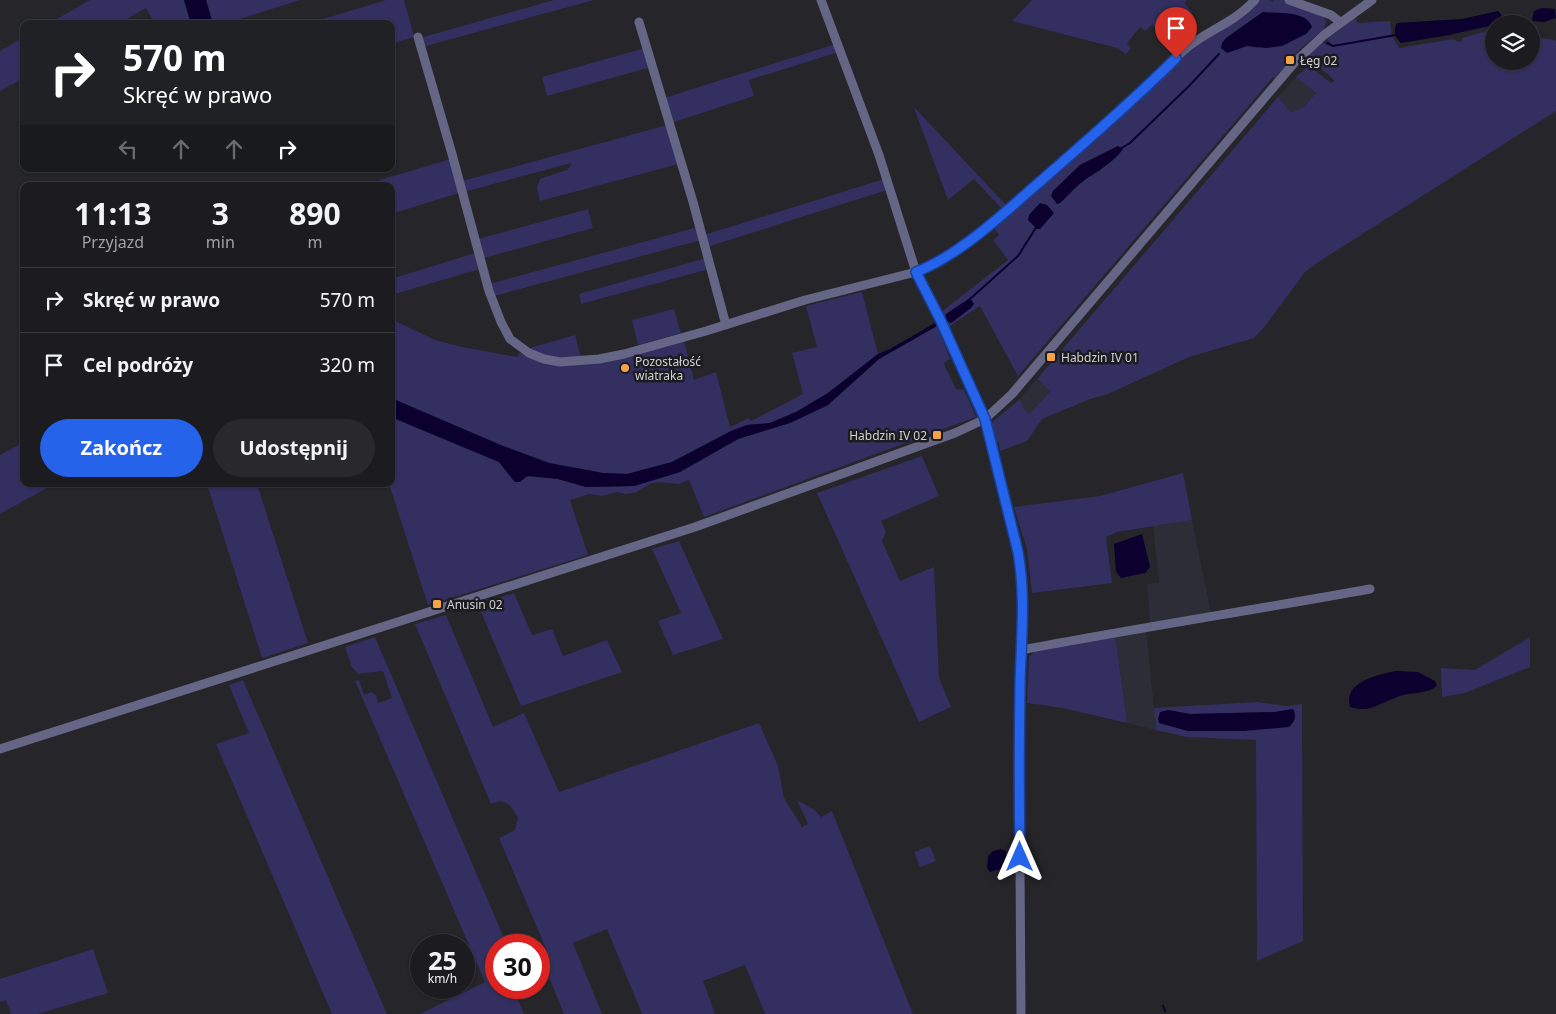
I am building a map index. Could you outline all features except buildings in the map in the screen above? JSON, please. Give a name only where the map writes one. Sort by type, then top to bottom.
[{"type":"street","points":[[821,0],[880,154],[916,272],[940,319],[985,419],[1021,570],[1023,606],[1019,769],[1020,1014]]},
{"type":"street","points":[[418,37],[489,291],[501,322],[510,339],[528,353],[560,362],[624,354],[726,325],[804,300],[925,269],[967,242],[1000,216],[1138,96],[1183,51],[1194,42],[1233,20],[1255,0]]},
{"type":"street","points":[[1288,0],[1331,15],[1340,22]]},
{"type":"street","points":[[0,749],[695,527],[955,433],[985,419],[1012,394],[1290,68],[1307,50],[1340,22],[1372,0]]},
{"type":"street","points":[[639,22],[693,202],[726,325]]},
{"type":"street","points":[[1021,650],[1117,631],[1255,610],[1370,589]]},
{"type":"shaded area","points":[[90,0],[184,0],[190,20],[153,20],[146,8],[125,20],[55,20]]},
{"type":"shaded area","points":[[184,0],[206,0],[212,20],[190,20]]},
{"type":"shaded area","points":[[206,0],[300,0],[237,20],[212,20]]},
{"type":"shaded area","points":[[386,0],[404,0],[414,37],[395,43],[395,20],[320,20]]},
{"type":"shaded area","points":[[554,0],[594,0],[422,47],[420,38]]},
{"type":"shaded area","points":[[1032,0],[1187,0],[1184,3],[1192,12],[1167,37],[1152,25],[1145,31],[1140,27],[1127,43],[1131,48],[1126,54],[1117,48],[1012,21]]},
{"type":"shaded area","points":[[1259,0],[1270,0],[1273,2],[1274,0],[1284,0],[1322,14],[1326,22],[1324,29],[1300,49],[1275,78],[1273,77],[1018,376],[980,306],[948,327],[941,312],[1008,260],[993,240],[999,235],[993,227],[1190,48]],"holes":[[[1263,12],[1298,16],[1312,27],[1306,34],[1256,48],[1226,38]],[[1118,146],[1100,171],[1076,187],[1053,191],[1080,165]]]},
{"type":"shaded area","points":[[1542,8],[1555,9],[1556,18],[1540,22],[1540,15],[1533,15],[1534,11]]},
{"type":"shaded area","points":[[1498,11],[1501,15],[1485,15],[1485,27],[1449,35],[1401,43],[1395,34],[1397,23],[1462,19]]},
{"type":"shaded area","points":[[1263,12],[1298,15],[1309,22],[1312,27],[1306,34],[1282,46],[1266,48],[1247,46],[1227,53],[1221,48],[1226,38]]},
{"type":"shaded area","points":[[1355,18],[1358,23],[1390,21],[1392,36],[1399,48],[1453,39],[1459,42],[1462,41],[1462,38],[1485,32],[1485,70],[1540,70],[1540,37],[1550,39],[1556,41],[1556,111],[1305,272],[1254,338],[1189,357],[1108,394],[1090,399],[1042,419],[1027,441],[1000,451],[999,442],[996,443],[991,423],[1020,399],[1025,411],[1030,414],[1050,391],[1037,379],[1278,97],[1291,112],[1304,107],[1316,93],[1296,77],[1309,66],[1331,83],[1335,81],[1316,64],[1305,58],[1322,42],[1329,46],[1331,43],[1327,39]]},
{"type":"shaded area","points":[[20,39],[20,80],[0,91],[0,51]]},
{"type":"shaded area","points":[[836,44],[839,52],[749,80],[754,96],[671,123],[664,98]]},
{"type":"shaded area","points":[[645,48],[651,67],[547,96],[542,77]]},
{"type":"shaded area","points":[[1296,77],[1316,93],[1304,107],[1291,112],[1278,97]]},
{"type":"shaded area","points":[[914,108],[1006,205],[1002,209],[974,179],[948,200]]},
{"type":"shaded area","points":[[667,125],[679,164],[540,201],[537,188],[540,179],[567,170],[571,163],[464,192],[462,181]]},
{"type":"shaded area","points":[[1118,146],[1123,149],[1115,158],[1083,181],[1057,204],[1051,196],[1053,191],[1080,165]]},
{"type":"shaded area","points":[[451,159],[459,193],[395,213],[395,182],[373,182]]},
{"type":"shaded area","points":[[884,179],[887,190],[707,247],[704,235]]},
{"type":"shaded area","points":[[1040,203],[1047,205],[1054,213],[1040,229],[1037,229],[1028,220],[1029,215]]},
{"type":"shaded area","points":[[588,209],[593,228],[484,258],[478,239]]},
{"type":"shaded area","points":[[698,227],[701,240],[494,296],[489,284]]},
{"type":"shaded area","points":[[475,253],[480,269],[395,294],[395,278]]},
{"type":"shaded area","points":[[706,258],[709,269],[581,304],[579,294]]},
{"type":"shaded area","points":[[862,292],[878,354],[828,393],[796,412],[770,423],[747,425],[731,431],[672,462],[627,474],[603,473],[549,463],[503,446],[395,400],[395,321],[435,340],[517,357],[520,353],[538,360],[559,364],[684,341],[694,380],[716,372],[730,427],[749,418],[751,421],[803,394],[792,353],[817,347],[806,306]]},
{"type":"shaded area","points":[[970,298],[974,304],[971,308],[951,323],[946,321],[944,318],[946,314]]},
{"type":"shaded area","points":[[674,309],[681,333],[638,345],[632,320]]},
{"type":"shaded area","points":[[935,323],[937,326],[879,359],[828,405],[790,423],[738,439],[680,472],[634,486],[586,487],[558,479],[529,476],[520,482],[515,482],[499,462],[395,419],[395,400],[503,446],[549,463],[603,473],[627,474],[672,462],[731,431],[747,425],[770,423],[796,412],[828,393],[878,354]]},
{"type":"shaded area","points":[[937,326],[950,359],[944,363],[945,366],[956,389],[964,390],[976,417],[704,517],[689,480],[679,484],[658,482],[650,484],[637,492],[626,494],[617,492],[602,496],[590,494],[570,500],[588,555],[428,605],[390,487],[395,487],[395,419],[499,462],[513,480],[529,476],[558,479],[586,487],[634,486],[680,472],[738,439],[790,423],[828,405],[879,359]]},
{"type":"shaded area","points":[[575,335],[581,358],[553,356],[526,349]]},
{"type":"shaded area","points":[[1037,379],[1050,390],[1030,415],[1025,411],[1020,399]]},
{"type":"shaded area","points":[[20,444],[20,487],[49,487],[0,514],[0,455]]},
{"type":"shaded area","points":[[922,456],[939,496],[881,521],[886,532],[882,541],[900,581],[934,567],[939,678],[951,707],[919,722],[817,493]]},
{"type":"shaded area","points":[[1183,473],[1192,520],[1117,532],[1106,537],[1112,583],[1032,593],[1027,549],[1014,507],[1100,496]]},
{"type":"shaded area","points":[[208,487],[258,487],[308,643],[262,658]]},
{"type":"shaded area","points":[[1192,520],[1211,613],[1150,624],[1147,584],[1159,582],[1153,526]]},
{"type":"shaded area","points":[[1142,534],[1150,567],[1145,573],[1121,578],[1116,572],[1114,544]]},
{"type":"shaded area","points":[[679,541],[723,639],[673,655],[658,621],[681,613],[652,549]]},
{"type":"shaded area","points":[[514,593],[532,635],[552,629],[563,656],[607,640],[622,672],[521,706],[478,605]]},
{"type":"shaded area","points":[[446,615],[493,727],[524,713],[559,792],[759,723],[778,766],[784,798],[802,827],[808,824],[797,800],[816,811],[821,817],[832,811],[913,1014],[765,1014],[745,965],[703,981],[715,1014],[642,1014],[607,929],[573,943],[602,1014],[564,1014],[550,980],[550,934],[540,934],[499,838],[515,830],[518,818],[511,806],[505,802],[491,804],[415,624]]},
{"type":"shaded area","points":[[1146,629],[1156,730],[1127,723],[1115,634]]},
{"type":"shaded area","points":[[1115,634],[1127,723],[1063,708],[1027,703],[1029,657],[1035,651]]},
{"type":"shaded area","points":[[375,637],[502,934],[485,934],[485,982],[475,959],[475,934],[464,934],[355,681],[359,680],[364,695],[371,692],[376,695],[378,703],[392,698],[383,671],[358,674],[352,667],[345,647]]},
{"type":"shaded area","points":[[1530,637],[1530,667],[1465,693],[1442,697],[1441,668],[1475,670]]},
{"type":"shaded area","points":[[1395,671],[1418,672],[1435,681],[1437,685],[1430,690],[1403,695],[1368,709],[1350,707],[1349,698],[1356,686],[1363,681]]},
{"type":"shaded area","points":[[243,680],[387,1014],[332,1014],[216,744],[249,733],[229,685]]},
{"type":"shaded area","points":[[1257,702],[1288,706],[1302,704],[1303,941],[1257,961],[1256,740],[1186,737],[1156,730],[1154,708]],"holes":[[[1293,709],[1295,714],[1243,731],[1188,731],[1168,710],[1190,714],[1275,712]]]},
{"type":"shaded area","points":[[1293,709],[1295,719],[1289,727],[1243,731],[1188,731],[1159,723],[1158,719],[1160,712],[1168,710],[1190,714],[1275,712]]},
{"type":"shaded area","points":[[930,846],[936,861],[920,867],[914,852]]},
{"type":"shaded area","points":[[1001,849],[1006,851],[1006,867],[990,872],[987,868],[988,856],[993,851]]},
{"type":"shaded area","points":[[93,949],[108,993],[38,1014],[11,1014],[6,1000],[0,1002],[0,979]]},
{"type":"shaded area","points":[[485,982],[485,999],[518,999],[524,1014],[420,1014],[450,999],[475,999],[475,987]]},
{"type":"waterway","points":[[1327,43],[1333,46],[1396,35]]},
{"type":"waterway","points":[[1120,149],[1130,143],[1219,54]]},
{"type":"waterway","points":[[970,299],[1018,256],[1037,226]]},
{"type":"waterway","points":[[1163,1006],[1165,1011]]},
{"type":"place","name":"Łęg 02","points":[[1290,60]]},
{"type":"place","name":"Habdzin IV 01","points":[[1051,357]]},
{"type":"place","name":"Pozostałość wiatraka","points":[[625,368]]},
{"type":"place","name":"Habdzin IV 02","points":[[937,435]]},
{"type":"place","name":"Anusin 02","points":[[437,604]]},
{"type":"route","points":[[1020,857],[1019,716],[1023,606],[1018,552],[985,419],[940,319],[916,272],[925,269],[967,242],[1010,208],[1138,96],[1176,58]]}]
